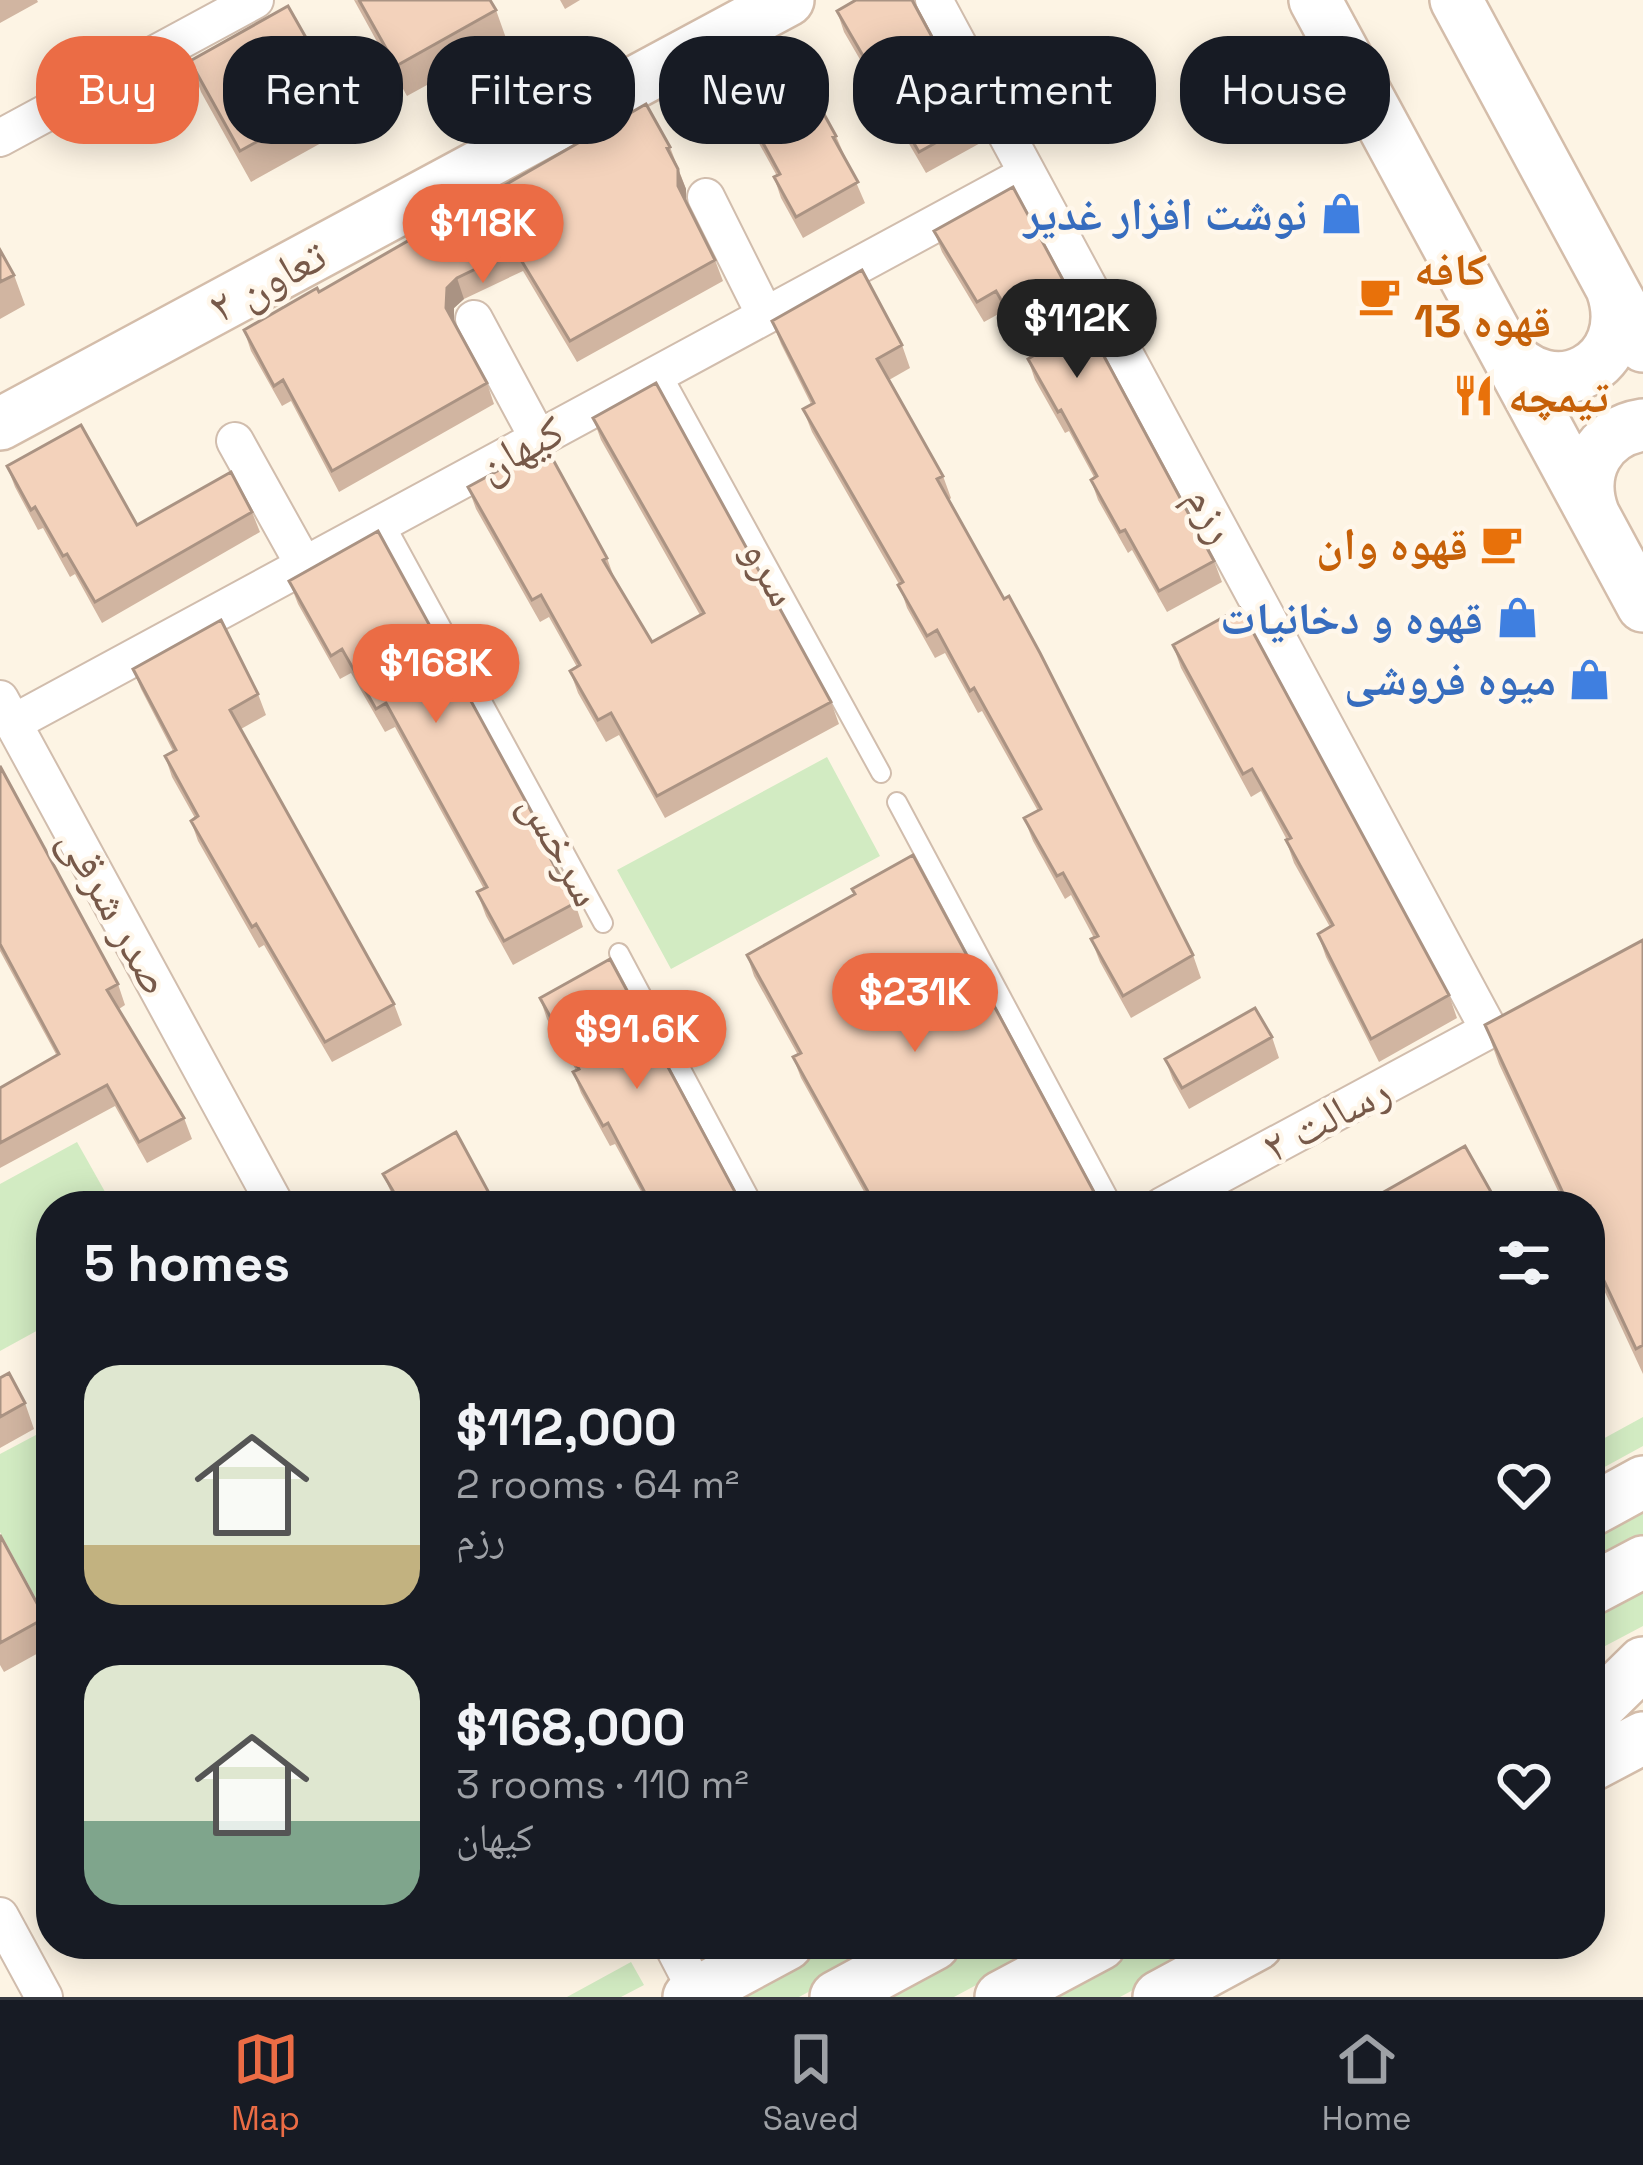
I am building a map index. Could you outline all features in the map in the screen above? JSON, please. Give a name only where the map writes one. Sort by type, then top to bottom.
[{"type":"main road","name":"تعاون ۲","points":[[0,424],[788,0]]},
{"type":"main road","points":[[1316,0],[1643,606]]},
{"type":"main road","points":[[1456,0],[1643,346]]},
{"type":"main road","points":[[1503,346],[1530,373],[1568,378],[1587,371],[1613,344],[1618,305],[1611,287]]},
{"type":"main road","points":[[1594,516],[1588,497],[1592,460],[1619,432],[1643,425]]},
{"type":"main road","points":[[1605,1503],[1643,1483]]},
{"type":"main road","points":[[1605,1582],[1643,1562]]},
{"type":"main road","points":[[1605,1672],[1643,1651]]},
{"type":"main road","points":[[1605,1700],[1643,1663]]},
{"type":"main road","points":[[1605,1758],[1643,1738]]},
{"type":"main road","points":[[693,1995],[759,1959]]},
{"type":"main road","points":[[836,1997],[906,1959]]},
{"type":"main road","points":[[1001,1997],[1072,1959]]},
{"type":"main road","points":[[1159,1997],[1229,1959]]},
{"type":"street","points":[[0,138],[255,0]]},
{"type":"street","name":"رزم","points":[[934,0],[1489,1030]]},
{"type":"street","name":"کیهان","points":[[6,711],[304,565],[1027,174]]},
{"type":"street","points":[[706,197],[765,315]]},
{"type":"street","points":[[474,319],[538,438]]},
{"type":"street","points":[[235,440],[304,565]]},
{"type":"street","name":"صدر شرقی","points":[[6,711],[268,1191]]},
{"type":"street","name":"رسالت ۲","points":[[1190,1191],[1489,1030]]},
{"type":"street","points":[[0,1916],[44,1997]]},
{"type":"street","points":[[678,1959],[693,1995]]},
{"type":"lane","name":"سرو","points":[[661,371],[881,773]]},
{"type":"lane","name":"سرخس","points":[[384,522],[603,923]]},
{"type":"lane","points":[[897,802],[1105,1191]]},
{"type":"lane","points":[[619,953],[746,1191]]},
{"type":"green space","points":[[827,757],[880,856],[671,969],[617,870]]},
{"type":"green space","points":[[77,1142],[105,1191],[36,1191],[36,1331],[0,1351],[0,1184]]},
{"type":"green space","points":[[1643,1417],[1643,1446],[1605,1467],[1605,1438]]},
{"type":"green space","points":[[36,1435],[36,1598],[0,1532],[0,1454]]},
{"type":"green space","points":[[1643,1500],[1643,1539],[1605,1559],[1605,1521]]},
{"type":"green space","points":[[1643,1577],[1643,1626],[1605,1646],[1605,1598]]},
{"type":"green space","points":[[798,1959],[869,1959],[799,1997],[727,1997]]},
{"type":"green space","points":[[935,1959],[1024,1959],[954,1997],[864,1997]]},
{"type":"green space","points":[[1119,1959],[1191,1959],[1120,1997],[1049,1997]]},
{"type":"green space","points":[[631,1962],[644,1985],[621,1997],[567,1997]]},
{"type":"building","points":[[359,0],[490,0],[496,10],[450,36],[427,36],[427,49],[403,62],[403,36],[379,36]]},
{"type":"building","points":[[856,0],[912,0],[932,36],[853,39],[837,11]]},
{"type":"building","points":[[288,6],[305,36],[235,36]]},
{"type":"building","points":[[223,42],[223,120],[199,77],[199,56]]},
{"type":"building","points":[[646,104],[659,127],[659,144],[670,147],[678,186],[715,260],[570,341],[515,250],[457,278],[447,288],[446,308],[487,383],[332,471],[283,380],[274,386],[244,330],[576,144],[635,144],[635,110]]},
{"type":"building","points":[[829,123],[858,182],[796,217],[774,177],[780,174],[764,144],[829,144]]},
{"type":"building","points":[[1013,187],[1214,561],[1159,591],[1091,480],[1097,476],[1028,359],[1033,356],[996,291],[977,302],[934,231]]},
{"type":"building","points":[[0,250],[14,275],[0,282]]},
{"type":"building","points":[[862,270],[902,345],[877,359],[943,476],[937,479],[1040,653],[1193,955],[1123,996],[1091,939],[1098,936],[1063,873],[1057,876],[1024,818],[1041,809],[937,630],[927,636],[898,585],[903,582],[803,409],[814,403],[772,321]]},
{"type":"building","points":[[656,383],[831,702],[657,796],[611,713],[598,720],[570,671],[580,665],[541,595],[532,600],[468,487],[545,445],[607,558],[603,560],[652,642],[704,613],[593,418]]},
{"type":"building","points":[[81,425],[137,525],[231,472],[252,512],[95,602],[35,507],[31,510],[7,466]]},
{"type":"building","points":[[378,531],[548,842],[543,845],[575,903],[504,941],[477,892],[487,887],[386,703],[376,709],[342,649],[331,656],[289,581]]},
{"type":"building","points":[[1240,608],[1449,995],[1371,1039],[1318,934],[1333,925],[1286,840],[1291,838],[1252,769],[1243,774],[1173,645]]},
{"type":"building","points":[[221,620],[258,694],[230,710],[394,1004],[325,1042],[191,821],[198,816],[165,756],[176,750],[133,669]]},
{"type":"building","points":[[0,766],[118,984],[107,990],[184,1118],[139,1142],[107,1085],[0,1143],[0,1088],[59,1054],[0,944]]},
{"type":"building","points":[[913,855],[1093,1191],[868,1191],[793,1057],[801,1053],[747,955],[855,894],[852,889]]},
{"type":"building","points":[[1643,940],[1643,1345],[1636,1349],[1605,1283],[1605,1191],[1562,1191],[1485,1025]]},
{"type":"building","points":[[610,959],[734,1191],[644,1191],[608,1123],[603,1126],[573,1072],[579,1069],[540,998]]},
{"type":"building","points":[[1255,1008],[1272,1037],[1182,1088],[1165,1059]]},
{"type":"building","points":[[456,1132],[488,1191],[393,1191],[383,1174]]},
{"type":"building","points":[[1465,1146],[1490,1191],[1386,1191]]},
{"type":"building","points":[[9,1373],[25,1403],[0,1417],[0,1378]]},
{"type":"building","points":[[0,1535],[36,1601],[36,1623],[0,1643]]},
{"type":"place","name":"نوشت افزار غدیر","points":[[1341,214]]},
{"type":"place","name":"کافه قهوه 13","points":[[1380,295]]},
{"type":"place","name":"تیمچه","points":[[1474,396]]},
{"type":"place","name":"قهوه وان","points":[[1502,544]]},
{"type":"place","name":"قهوه و دخانیات","points":[[1517,618]]},
{"type":"place","name":"میوه فروشی","points":[[1590,679]]}]
